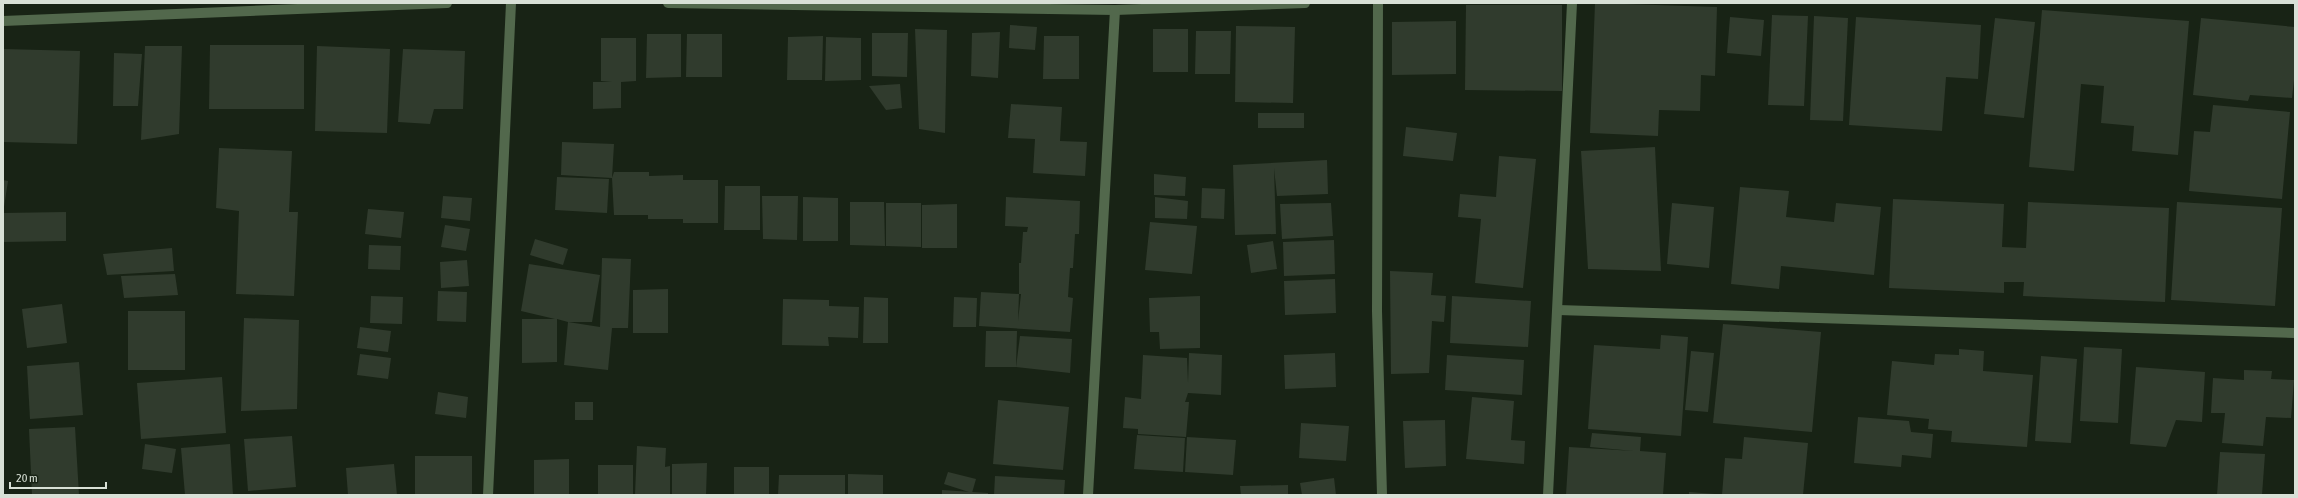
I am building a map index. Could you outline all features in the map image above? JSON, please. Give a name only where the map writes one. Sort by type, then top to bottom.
[{"type":"street","points":[[3,21],[447,3]]},
{"type":"street","points":[[488,495],[511,3]]},
{"type":"street","points":[[668,3],[1115,10],[1306,3]]},
{"type":"street","points":[[1378,3],[1377,310],[1382,495]]},
{"type":"street","points":[[1548,495],[1572,3]]},
{"type":"street","points":[[1088,495],[1115,10]]},
{"type":"street","points":[[1558,310],[2295,333]]},
{"type":"building","points":[[1595,3],[1717,7],[1715,76],[1701,75],[1700,111],[1659,110],[1658,136],[1590,133]]},
{"type":"building","points":[[1466,5],[1562,5],[1562,91],[1465,90]]},
{"type":"building","points":[[2042,10],[2189,21],[2178,155],[2132,151],[2134,126],[2101,123],[2104,86],[2081,84],[2074,171],[2029,167]]},
{"type":"building","points":[[1772,15],[1808,16],[1804,106],[1768,105]]},
{"type":"building","points":[[1814,16],[1848,18],[1843,121],[1810,120]]},
{"type":"building","points":[[1730,17],[1764,20],[1761,56],[1727,53]]},
{"type":"building","points":[[1856,17],[1981,25],[1978,79],[1946,77],[1942,131],[1849,125]]},
{"type":"building","points":[[1995,18],[2035,22],[2024,118],[1984,114]]},
{"type":"building","points":[[2201,18],[2295,27],[2295,71],[2292,98],[2250,95],[2248,101],[2193,95]]},
{"type":"building","points":[[1456,21],[1456,74],[1392,75],[1392,22]]},
{"type":"building","points":[[1010,25],[1037,27],[1035,50],[1009,48]]},
{"type":"building","points":[[1236,26],[1295,27],[1293,103],[1235,102]]},
{"type":"building","points":[[915,29],[947,30],[945,133],[919,129]]},
{"type":"building","points":[[1153,29],[1188,29],[1188,72],[1153,72]]},
{"type":"building","points":[[1196,31],[1231,31],[1230,74],[1195,74]]},
{"type":"building","points":[[1000,32],[998,78],[971,76],[972,33]]},
{"type":"building","points":[[872,33],[908,33],[907,77],[872,76]]},
{"type":"building","points":[[647,34],[681,34],[681,77],[646,78]]},
{"type":"building","points":[[687,34],[722,34],[722,77],[686,77]]},
{"type":"building","points":[[823,36],[822,80],[787,80],[788,37]]},
{"type":"building","points":[[1044,36],[1079,36],[1079,79],[1043,79]]},
{"type":"building","points":[[826,37],[861,38],[861,80],[825,81]]},
{"type":"building","points":[[601,38],[636,38],[636,81],[621,82],[621,108],[593,109],[593,82],[612,82],[601,81]]},
{"type":"building","points":[[210,45],[304,45],[304,109],[209,109]]},
{"type":"building","points":[[145,46],[182,46],[179,134],[141,140]]},
{"type":"building","points":[[317,46],[390,49],[387,133],[315,131]]},
{"type":"building","points":[[3,49],[80,51],[77,144],[3,142]]},
{"type":"building","points":[[403,49],[465,51],[463,109],[434,109],[430,124],[398,122]]},
{"type":"building","points":[[114,53],[142,54],[138,106],[113,106]]},
{"type":"building","points":[[900,84],[902,108],[886,110],[869,86]]},
{"type":"building","points":[[1011,104],[1062,107],[1060,141],[1087,142],[1085,176],[1033,173],[1035,139],[1008,138]]},
{"type":"building","points":[[2213,105],[2290,112],[2282,199],[2189,191],[2194,131],[2210,132]]},
{"type":"building","points":[[1258,113],[1304,113],[1304,128],[1258,128]]},
{"type":"building","points":[[1406,127],[1457,133],[1453,161],[1403,156]]},
{"type":"building","points":[[562,142],[614,144],[612,178],[561,175]]},
{"type":"building","points":[[1655,147],[1661,271],[1588,269],[1581,151]]},
{"type":"building","points":[[219,148],[292,151],[289,212],[298,212],[294,296],[236,294],[239,211],[216,208]]},
{"type":"building","points":[[1499,156],[1536,159],[1523,288],[1475,283],[1481,219],[1458,217],[1460,194],[1496,197]]},
{"type":"building","points":[[1327,160],[1328,194],[1277,196],[1274,168],[1276,234],[1235,235],[1233,165]]},
{"type":"building","points":[[614,172],[649,172],[649,176],[683,175],[683,180],[718,180],[718,223],[683,223],[683,219],[648,219],[648,215],[614,215],[612,178]]},
{"type":"building","points":[[1154,174],[1186,177],[1185,196],[1154,195]]},
{"type":"building","points":[[557,177],[609,179],[607,213],[555,210]]},
{"type":"building","points":[[3,180],[8,181],[4,207],[3,207]]},
{"type":"building","points":[[725,186],[760,186],[760,230],[724,230]]},
{"type":"building","points":[[1740,187],[1789,191],[1786,217],[1834,222],[1836,203],[1881,207],[1874,275],[1781,266],[1779,289],[1731,284]]},
{"type":"building","points":[[1202,188],[1225,189],[1224,219],[1201,218]]},
{"type":"building","points":[[443,196],[472,198],[470,221],[441,218]]},
{"type":"building","points":[[762,196],[798,196],[797,240],[763,239]]},
{"type":"building","points":[[803,197],[838,198],[838,241],[803,241]]},
{"type":"building","points":[[1006,197],[1080,201],[1079,234],[1075,234],[1073,268],[1070,268],[1068,297],[1073,298],[1070,332],[979,326],[981,292],[1019,294],[1019,263],[1021,263],[1023,232],[1027,232],[1028,227],[1005,226]],"holes":[[[1019,294],[1021,294],[1018,321]]]},
{"type":"building","points":[[1155,197],[1188,201],[1187,219],[1155,218]]},
{"type":"building","points":[[1893,199],[2004,204],[2002,247],[2026,248],[2028,202],[2169,208],[2165,302],[2023,296],[2024,282],[2004,282],[2004,293],[1889,288]]},
{"type":"building","points":[[850,202],[884,202],[885,246],[850,245]]},
{"type":"building","points":[[2177,202],[2282,208],[2275,306],[2171,300]]},
{"type":"building","points":[[886,203],[921,203],[921,247],[886,246]]},
{"type":"building","points":[[1331,203],[1333,236],[1282,239],[1280,204]]},
{"type":"building","points":[[1672,203],[1714,207],[1709,268],[1667,264]]},
{"type":"building","points":[[957,204],[957,248],[922,248],[922,205]]},
{"type":"building","points":[[368,209],[404,212],[401,238],[365,234]]},
{"type":"building","points":[[66,212],[66,241],[3,242],[3,213]]},
{"type":"building","points":[[1150,222],[1197,226],[1192,274],[1145,270]]},
{"type":"building","points":[[445,225],[470,229],[466,251],[441,247]]},
{"type":"building","points":[[535,239],[568,249],[563,265],[530,255]]},
{"type":"building","points":[[1334,240],[1335,274],[1284,276],[1283,242]]},
{"type":"building","points":[[1273,241],[1277,269],[1251,273],[1247,245]]},
{"type":"building","points":[[369,245],[401,246],[400,270],[368,269]]},
{"type":"building","points":[[172,248],[174,271],[107,275],[103,254]]},
{"type":"building","points":[[602,258],[631,259],[628,328],[612,328],[608,370],[564,365],[568,322],[600,327]]},
{"type":"building","points":[[467,260],[469,286],[441,288],[440,262]]},
{"type":"building","points":[[529,264],[600,275],[592,322],[568,322],[557,319],[557,362],[522,363],[522,319],[555,319],[521,311]]},
{"type":"building","points":[[1390,271],[1433,273],[1431,295],[1446,296],[1444,322],[1432,321],[1429,373],[1391,374]]},
{"type":"building","points":[[175,274],[178,295],[124,298],[121,276]]},
{"type":"building","points":[[1335,279],[1336,313],[1285,315],[1284,281]]},
{"type":"building","points":[[668,289],[668,333],[633,333],[633,290]]},
{"type":"building","points":[[438,291],[467,292],[466,322],[437,321]]},
{"type":"building","points":[[371,296],[403,297],[402,324],[370,323]]},
{"type":"building","points":[[1200,296],[1200,348],[1160,349],[1159,332],[1150,332],[1149,298]]},
{"type":"building","points":[[1452,296],[1531,301],[1528,347],[1450,343]]},
{"type":"building","points":[[864,297],[888,298],[888,343],[863,343]]},
{"type":"building","points":[[954,297],[977,298],[976,327],[953,327]]},
{"type":"building","points":[[783,299],[829,300],[829,306],[859,307],[858,338],[828,337],[829,346],[782,345]]},
{"type":"building","points":[[62,304],[67,343],[27,348],[22,309]]},
{"type":"building","points":[[128,311],[185,311],[185,370],[128,370]]},
{"type":"building","points":[[244,318],[299,320],[297,409],[241,411]]},
{"type":"building","points":[[1723,324],[1821,332],[1812,432],[1713,423]]},
{"type":"building","points":[[360,327],[391,331],[388,352],[357,348]]},
{"type":"building","points":[[986,331],[1017,331],[1016,367],[985,367]]},
{"type":"building","points":[[1661,335],[1688,337],[1681,436],[1588,429],[1594,345],[1660,349]]},
{"type":"building","points":[[1020,336],[1072,339],[1070,373],[1016,367]]},
{"type":"building","points":[[2084,347],[2122,349],[2118,423],[2080,421]]},
{"type":"building","points":[[1959,349],[1984,351],[1983,371],[2033,375],[2027,447],[1951,442],[1952,431],[1928,429],[1929,419],[1887,415],[1892,361],[1934,365],[1935,354],[1959,355]]},
{"type":"building","points":[[1691,351],[1714,353],[1708,412],[1685,410]]},
{"type":"building","points":[[1189,353],[1222,355],[1221,395],[1188,393],[1185,402],[1189,402],[1186,437],[1138,434],[1138,429],[1123,428],[1125,397],[1141,399],[1143,355],[1187,358],[1188,383]]},
{"type":"building","points":[[1335,353],[1336,387],[1285,389],[1284,355]]},
{"type":"building","points":[[360,354],[391,358],[388,379],[357,375]]},
{"type":"building","points":[[1447,355],[1524,360],[1522,395],[1445,390]]},
{"type":"building","points":[[2041,356],[2077,359],[2071,443],[2035,441]]},
{"type":"building","points":[[79,362],[83,415],[30,419],[27,366]]},
{"type":"building","points":[[2136,367],[2205,372],[2202,422],[2176,420],[2166,447],[2130,444]]},
{"type":"building","points":[[2244,370],[2272,371],[2271,379],[2294,380],[2291,418],[2266,417],[2263,446],[2222,443],[2225,413],[2211,413],[2213,378],[2244,380]]},
{"type":"building","points":[[222,377],[226,433],[141,439],[137,383]]},
{"type":"building","points":[[438,392],[468,397],[466,418],[435,414]]},
{"type":"building","points":[[1472,397],[1514,401],[1511,440],[1525,441],[1524,464],[1466,459]]},
{"type":"building","points":[[998,400],[1069,407],[1063,470],[993,464]]},
{"type":"building","points":[[575,402],[593,402],[593,420],[575,420]]},
{"type":"building","points":[[1858,417],[1909,421],[1911,432],[1933,434],[1931,458],[1902,455],[1901,467],[1854,463]]},
{"type":"building","points":[[1445,420],[1446,466],[1405,468],[1403,421]]},
{"type":"building","points":[[1301,423],[1349,426],[1346,461],[1299,458]]},
{"type":"building","points":[[75,427],[79,495],[32,495],[29,429]]},
{"type":"building","points":[[1592,433],[1641,437],[1640,451],[1666,453],[1663,495],[1566,495],[1569,447],[1634,451],[1590,447]]},
{"type":"building","points":[[1137,435],[1185,438],[1183,472],[1134,469]]},
{"type":"building","points":[[292,436],[296,487],[248,491],[244,439]]},
{"type":"building","points":[[1187,437],[1236,440],[1233,475],[1185,472]]},
{"type":"building","points":[[1744,437],[1808,443],[1803,495],[1722,495],[1725,458],[1742,459]]},
{"type":"building","points":[[145,444],[176,449],[172,473],[142,469]]},
{"type":"building","points":[[230,444],[233,495],[185,495],[181,448]]},
{"type":"building","points":[[637,446],[666,448],[665,467],[670,466],[670,495],[635,495]]},
{"type":"building","points":[[2220,452],[2265,454],[2262,495],[2217,495]]},
{"type":"building","points":[[415,456],[472,456],[472,495],[415,495]]},
{"type":"building","points":[[569,459],[569,495],[534,495],[534,460]]},
{"type":"building","points":[[707,463],[706,495],[672,495],[672,464]]},
{"type":"building","points":[[394,464],[397,495],[348,495],[346,468]]},
{"type":"building","points":[[598,465],[633,465],[633,495],[598,495]]},
{"type":"building","points":[[734,467],[769,467],[769,495],[734,495]]},
{"type":"building","points":[[948,472],[976,479],[972,493],[944,484]]},
{"type":"building","points":[[848,474],[883,475],[883,495],[848,495]]},
{"type":"building","points":[[779,475],[845,475],[845,495],[778,495]]},
{"type":"building","points":[[995,476],[1065,480],[1064,495],[994,495]]},
{"type":"building","points":[[1334,478],[1336,495],[1302,495],[1300,483]]},
{"type":"building","points":[[1288,485],[1288,495],[1241,495],[1240,486]]},
{"type":"building","points":[[942,490],[988,493],[988,495],[942,495]]},
{"type":"building","points":[[1689,492],[1715,494],[1715,495],[1689,495]]}]
